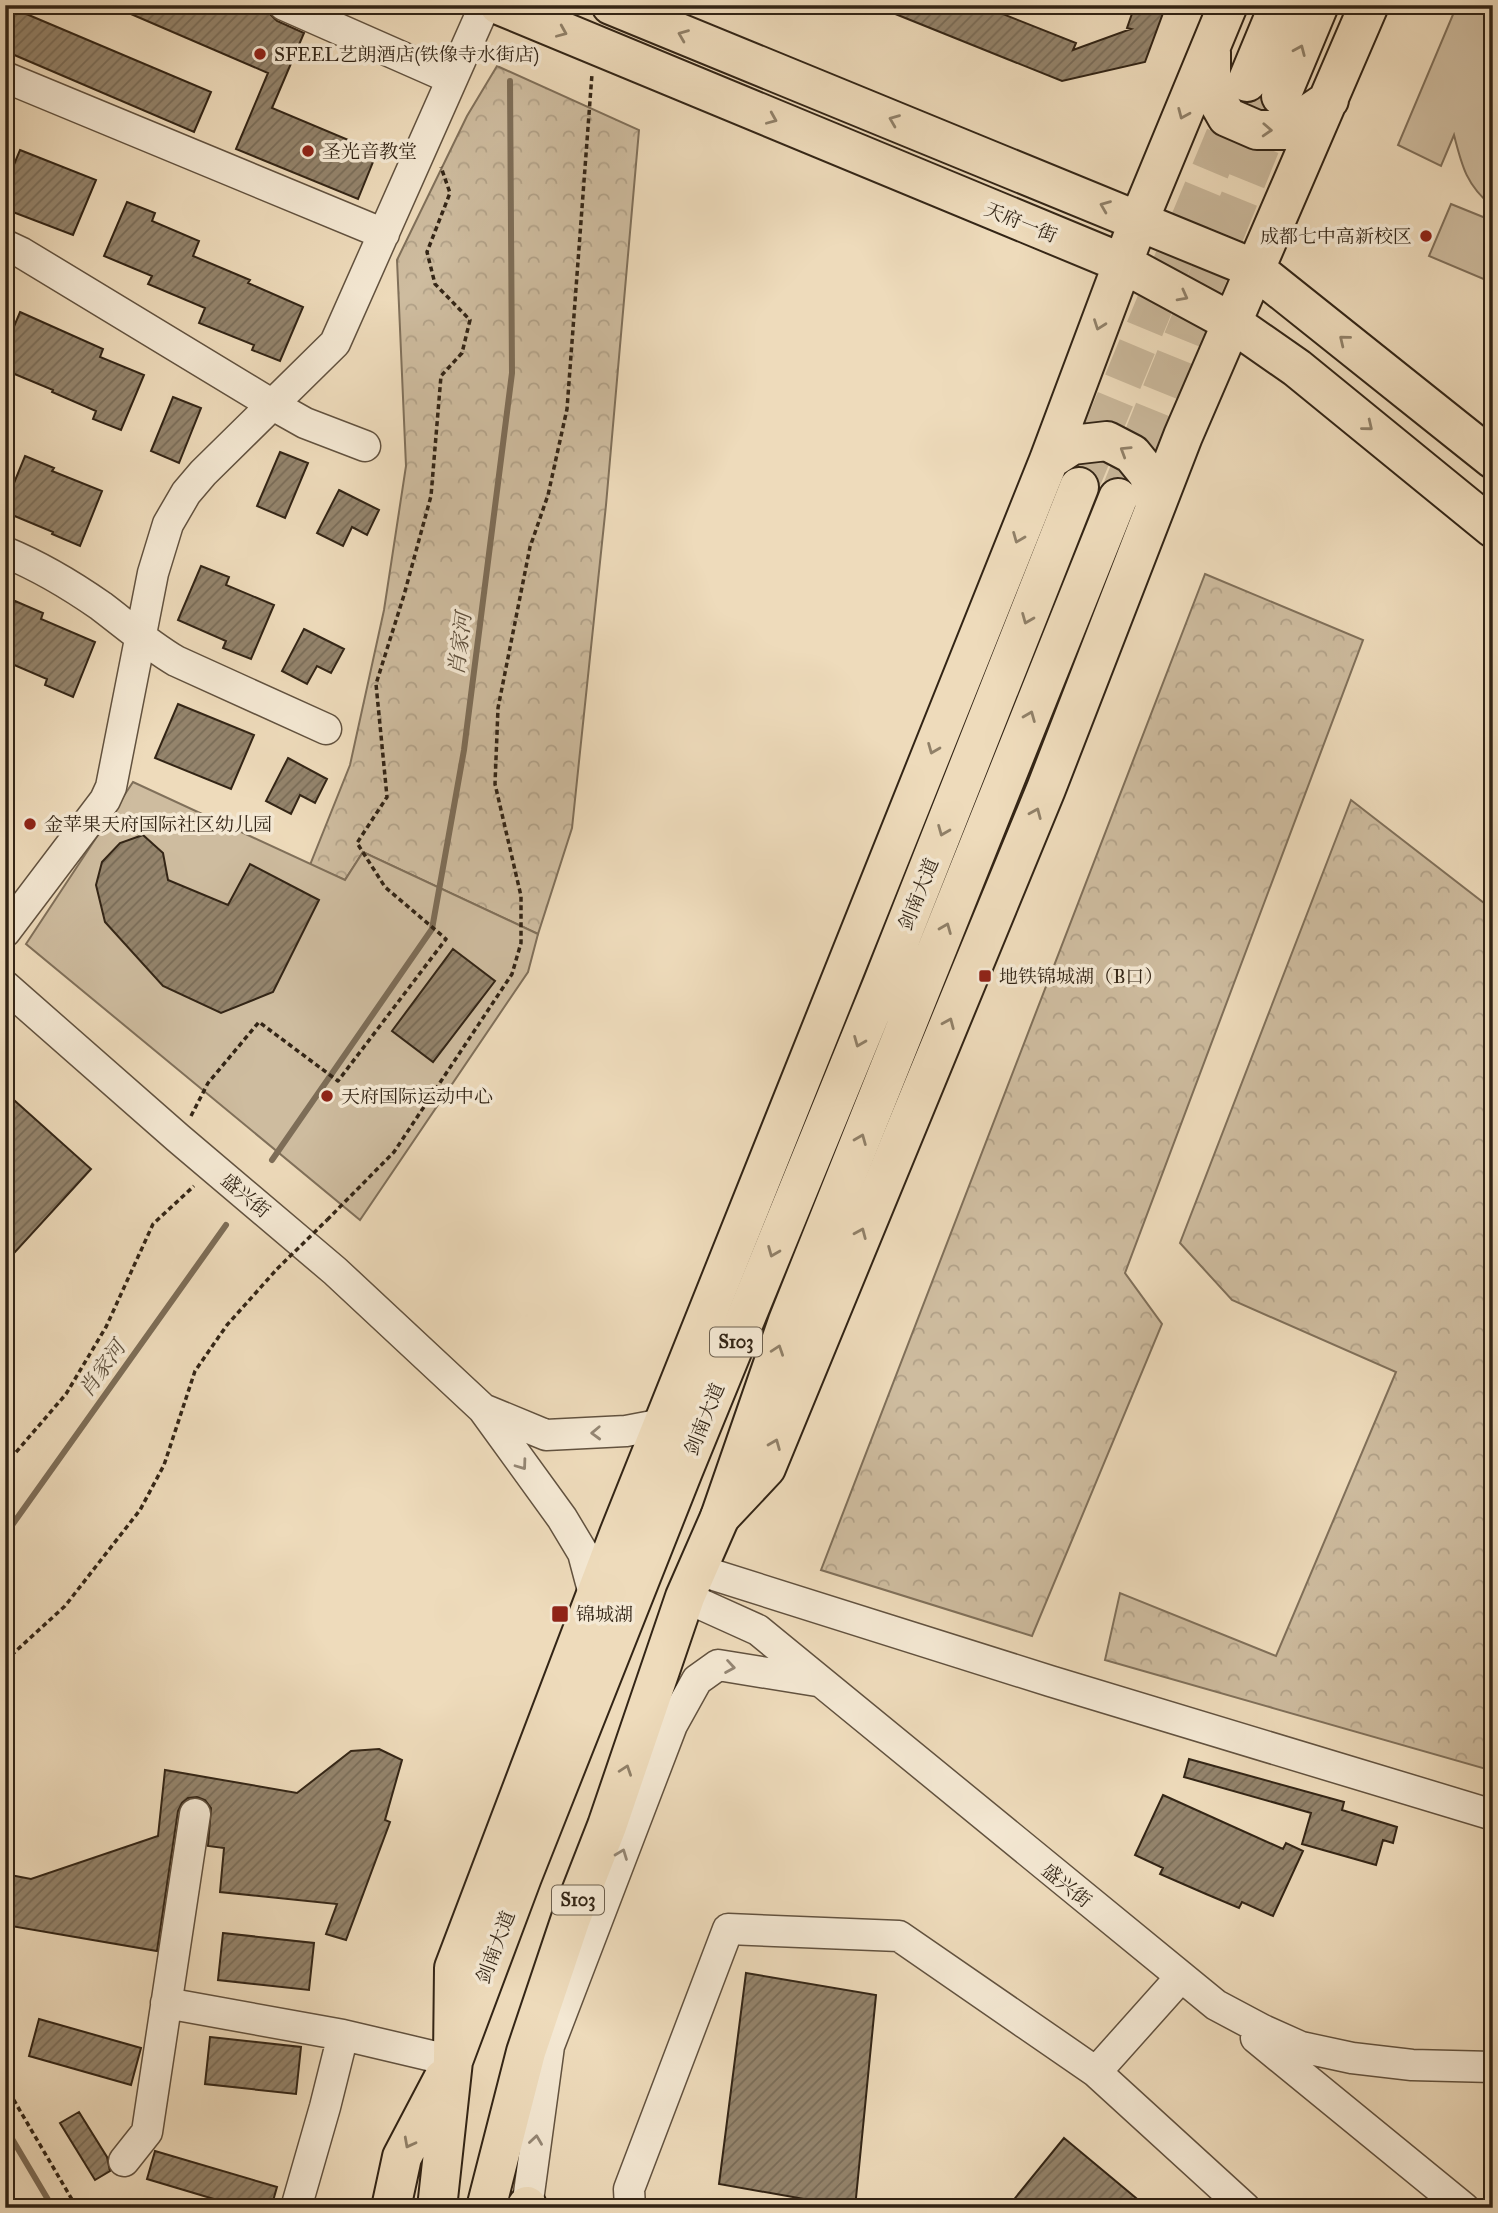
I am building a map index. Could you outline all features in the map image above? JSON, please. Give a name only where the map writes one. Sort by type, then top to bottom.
[{"type":"main road","name":"天府一街","points":[[499,5],[1122,264],[1231,322],[1297,368],[1493,528]]},
{"type":"main road","points":[[391,2208],[402,2157],[453,2061],[454,1968],[663,1424],[1049,460],[1139,220],[1228,5]]},
{"type":"main road","points":[[1279,5],[1264,89],[1319,5]]},
{"type":"main road","points":[[720,1517],[766,1468],[1046,789],[1155,508],[1231,322],[1369,5]]},
{"type":"main road","points":[[627,8],[1255,269],[1493,459]]},
{"type":"main road","points":[[1211,46],[1211,89],[1227,117],[1257,130],[1284,130],[1329,100]]},
{"type":"main road","points":[[1049,460],[1072,445],[1107,441],[1132,454],[1149,475],[1155,508]]},
{"type":"main road","name":"剑南大道","points":[[437,2208],[453,2061],[527,1864],[683,1471],[882,985],[1079,487]]},
{"type":"main road","name":"剑南大道","points":[[486,2208],[526,2052],[571,1918],[607,1826],[691,1584],[720,1517],[788,1321],[1118,498]]},
{"type":"street","points":[[284,5],[452,79]]},
{"type":"street","points":[[5,932],[105,800],[116,765],[153,573],[168,524],[186,493],[203,473],[335,342],[485,5]]},
{"type":"street","points":[[5,77],[384,234]]},
{"type":"street","points":[[5,246],[22,253],[273,405],[305,422],[365,446]]},
{"type":"street","points":[[5,552],[31,563],[98,604],[176,661],[326,729]]},
{"type":"street","name":"盛兴街","points":[[5,986],[178,1138],[335,1270],[483,1409]]},
{"type":"street","points":[[483,1409],[546,1435],[626,1432],[663,1424]]},
{"type":"street","points":[[483,1409],[562,1518],[583,1553],[595,1598]]},
{"type":"street","points":[[691,1584],[1050,1681],[1493,1815]]},
{"type":"street","name":"盛兴街","points":[[691,1584],[758,1630],[1216,2005],[1301,2047],[1352,2058],[1412,2065],[1493,2067]]},
{"type":"street","points":[[527,2207],[548,2046],[672,1726],[697,1679],[718,1665],[817,1681]]},
{"type":"street","points":[[124,2161],[148,2132],[195,1814]]},
{"type":"street","points":[[630,2208],[629,2189],[728,1929],[899,1936],[1096,2073],[1245,2208]]},
{"type":"street","points":[[1096,2073],[1180,1978]]},
{"type":"street","points":[[166,2003],[343,2035],[453,2061]]},
{"type":"street","points":[[1216,2005],[1464,2208]]},
{"type":"street","points":[[296,2208],[343,2035]]},
{"type":"path","points":[[5,1661],[65,1606],[141,1510],[164,1465],[195,1371],[228,1325],[277,1269],[394,1152],[512,974],[521,943],[522,896],[495,783],[498,708],[530,547],[548,495],[567,409],[594,45]]},
{"type":"path","points":[[178,1138],[208,1083],[259,1022],[338,1081],[446,939],[385,887],[357,843],[387,797],[376,684],[431,496],[441,376],[462,353],[470,320],[435,284],[427,252],[450,193],[429,132]]},
{"type":"path","points":[[5,1465],[66,1394],[106,1327],[153,1224],[214,1168]]},
{"type":"path","points":[[5,2085],[77,2208]]},
{"type":"green space","points":[[1457,5],[1493,5],[1493,207],[1471,183],[1454,135],[1441,166],[1398,145]]},
{"type":"green space","points":[[497,66],[639,130],[606,505],[572,828],[538,934],[363,852],[345,880],[310,865],[350,765],[384,610],[406,466],[397,260],[467,116]]},
{"type":"green space","points":[[1451,204],[1493,221],[1493,283],[1429,256]]},
{"type":"green space","points":[[1205,574],[1363,640],[1125,1273],[1162,1324],[1032,1636],[821,1570]]},
{"type":"green space","name":"天府国际运动中心","points":[[133,782],[345,880],[363,852],[538,934],[528,972],[360,1220],[26,944]]},
{"type":"green space","points":[[1351,800],[1493,910],[1493,1771],[1105,1660],[1120,1593],[1276,1656],[1396,1372],[1232,1300],[1180,1243]]},
{"type":"building","points":[[5,5],[211,92],[194,132],[5,51]]},
{"type":"building","points":[[110,5],[250,5],[304,33],[272,108],[377,152],[358,199],[236,149],[268,73]]},
{"type":"building","points":[[873,5],[980,5],[1076,43],[1073,50],[1131,29],[1127,28],[1135,5],[1166,5],[1145,62],[1062,81]]},
{"type":"building","points":[[20,150],[96,180],[73,235],[5,209],[5,186]]},
{"type":"building","points":[[127,202],[155,213],[152,221],[199,241],[193,256],[250,280],[248,283],[303,307],[280,361],[252,350],[254,345],[199,323],[205,308],[148,284],[152,276],[104,256]]},
{"type":"building","points":[[20,312],[103,349],[100,357],[144,375],[121,430],[93,419],[96,411],[5,370],[5,348]]},
{"type":"building","points":[[173,397],[201,408],[179,463],[151,451]]},
{"type":"building","points":[[280,452],[308,463],[285,518],[257,506]]},
{"type":"building","points":[[25,456],[54,468],[52,471],[102,491],[80,546],[5,512],[5,505]]},
{"type":"building","points":[[339,490],[379,510],[367,535],[352,527],[343,546],[317,533]]},
{"type":"building","points":[[201,566],[229,577],[226,585],[274,605],[251,659],[223,648],[226,641],[178,620]]},
{"type":"building","points":[[15,601],[43,613],[41,619],[95,642],[73,697],[45,685],[47,679],[5,661],[5,625]]},
{"type":"building","points":[[304,629],[344,649],[331,673],[317,666],[307,684],[282,671]]},
{"type":"building","points":[[178,704],[254,735],[231,789],[155,758]]},
{"type":"building","points":[[288,758],[327,779],[315,803],[300,795],[291,814],[266,801]]},
{"type":"building","points":[[143,835],[163,853],[168,880],[228,905],[250,864],[319,900],[273,992],[221,1013],[163,986],[105,922],[96,885],[102,862],[120,843]]},
{"type":"building","points":[[453,949],[495,981],[433,1062],[392,1031]]},
{"type":"building","points":[[5,1092],[91,1169],[5,1263]]},
{"type":"building","points":[[379,1749],[402,1760],[385,1820],[390,1822],[346,1940],[326,1934],[337,1904],[220,1892],[224,1848],[208,1846],[211,1808],[205,1800],[197,1797],[188,1798],[178,1811],[157,1951],[5,1925],[5,1874],[31,1879],[158,1836],[165,1770],[297,1793],[351,1751]]},
{"type":"building","points":[[1189,1759],[1344,1802],[1342,1810],[1397,1827],[1393,1843],[1383,1840],[1376,1865],[1302,1844],[1311,1813],[1184,1777]]},
{"type":"building","points":[[1163,1795],[1283,1849],[1286,1843],[1303,1851],[1273,1916],[1242,1902],[1239,1908],[1160,1874],[1163,1868],[1135,1855]]},
{"type":"building","points":[[223,1933],[314,1943],[309,1990],[218,1980]]},
{"type":"building","points":[[746,1973],[876,1995],[855,2208],[719,2184]]},
{"type":"building","points":[[39,2019],[141,2048],[131,2085],[29,2056]]},
{"type":"building","points":[[210,2037],[301,2047],[296,2094],[205,2084]]},
{"type":"building","points":[[79,2112],[107,2157],[110,2171],[95,2180],[60,2123]]},
{"type":"building","points":[[1064,2138],[1148,2208],[1007,2208]]},
{"type":"building","points":[[155,2151],[277,2187],[271,2208],[244,2208],[147,2179]]},
{"type":"waterway","name":"肖家河","points":[[272,1160],[432,929],[464,750],[512,373],[510,81]]},
{"type":"waterway","name":"肖家河","points":[[5,1535],[226,1225]]},
{"type":"waterway","name":"肖家河","points":[[5,2127],[53,2208]]},
{"type":"tunnel","points":[[1079,487],[1245,87]]},
{"type":"tunnel","points":[[1118,498],[1279,101]]},
{"type":"place","name":"SFEEL艺朗酒店(铁像寺水街店)","points":[[260,54]]},
{"type":"place","name":"圣光音教堂","points":[[308,151]]},
{"type":"place","name":"成都七中高新校区","points":[[1426,236]]},
{"type":"place","name":"金苹果天府国际社区幼儿园","points":[[30,824]]},
{"type":"place","name":"地铁锦城湖（B口）","points":[[985,976]]},
{"type":"place","name":"天府国际运动中心","points":[[327,1096]]},
{"type":"place","name":"锦城湖","points":[[560,1614]]}]
